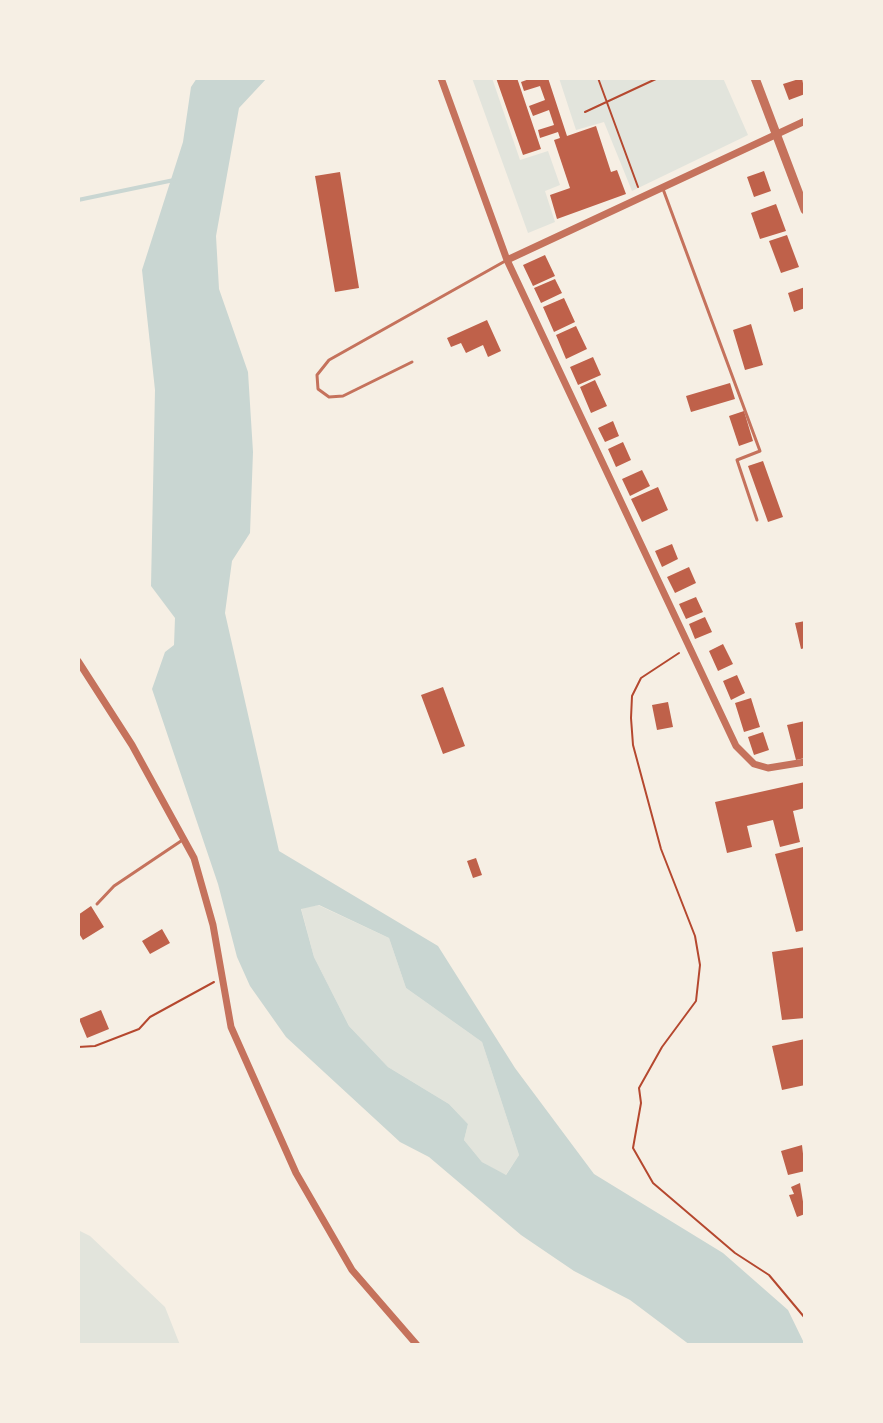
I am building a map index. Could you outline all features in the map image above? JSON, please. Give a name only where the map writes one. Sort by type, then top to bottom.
[{"type":"street","points":[[441,78],[507,260],[661,584],[687,648],[736,746],[754,764],[768,768],[805,762]]},
{"type":"street","points":[[755,78],[805,210]]},
{"type":"street","points":[[507,260],[662,185],[805,121]]},
{"type":"street","points":[[78,661],[132,745],[194,858],[213,925],[231,1027],[296,1173],[352,1270],[417,1345]]},
{"type":"lane","points":[[662,185],[760,451],[737,460],[757,520]]},
{"type":"lane","points":[[412,362],[343,396],[329,397],[318,389],[317,375],[329,360],[507,260]]},
{"type":"lane","points":[[97,904],[114,886],[184,839]]},
{"type":"path","points":[[598,78],[642,195]]},
{"type":"path","points":[[585,112],[658,78]]},
{"type":"path","points":[[687,648],[641,678],[632,696],[633,745],[661,849],[695,936],[700,965],[696,1001],[662,1047],[639,1088],[641,1103],[633,1148],[653,1183],[735,1253],[769,1275],[805,1318]]},
{"type":"path","points":[[78,1047],[95,1046],[139,1029],[150,1017],[176,1001],[222,978]]},
{"type":"shaded area","points":[[197,78],[267,78],[239,108],[216,236],[219,289],[248,372],[253,452],[250,533],[232,561],[225,613],[279,851],[438,946],[515,1068],[594,1174],[723,1253],[788,1310],[805,1345],[690,1345],[630,1300],[574,1271],[521,1235],[429,1157],[400,1142],[286,1037],[250,986],[237,957],[218,884],[152,689],[165,652],[174,645],[175,618],[151,586],[155,390],[142,270],[183,142],[191,87]],"holes":[[[319,905],[389,938],[406,988],[482,1042],[519,1155],[506,1175],[482,1162],[464,1140],[468,1124],[449,1104],[388,1067],[349,1026],[314,957],[301,909]]]},
{"type":"shaded area","points":[[472,78],[492,78],[520,160],[548,151],[560,185],[545,191],[555,222],[528,233]]},
{"type":"shaded area","points":[[559,78],[723,78],[748,135],[632,191],[604,122],[576,130]]},
{"type":"shaded area","points":[[318,905],[389,938],[406,988],[482,1042],[519,1155],[505,1176],[482,1162],[464,1140],[468,1124],[449,1104],[388,1067],[349,1026],[314,957],[301,908]]},
{"type":"shaded area","points":[[78,1230],[90,1236],[165,1307],[180,1345],[78,1345]]},
{"type":"building","points":[[496,78],[517,78],[541,149],[523,155]]},
{"type":"building","points":[[548,78],[567,136],[596,126],[611,172],[617,170],[626,194],[557,219],[550,195],[570,188],[554,140],[560,138],[558,132],[540,138],[538,130],[554,125],[549,110],[533,116],[529,106],[545,100],[540,86],[524,91],[521,82]]},
{"type":"building","points":[[802,78],[805,94],[789,100],[783,84]]},
{"type":"building","points":[[764,171],[771,191],[754,197],[747,177]]},
{"type":"building","points":[[340,172],[359,288],[335,292],[315,176]]},
{"type":"building","points":[[776,204],[786,231],[760,239],[751,213]]},
{"type":"building","points":[[787,235],[799,267],[781,273],[769,241]]},
{"type":"building","points":[[545,255],[555,276],[533,286],[523,265]]},
{"type":"building","points":[[555,279],[562,293],[541,303],[534,288]]},
{"type":"building","points":[[805,287],[805,308],[794,312],[788,293]]},
{"type":"building","points":[[564,298],[575,322],[554,332],[543,307]]},
{"type":"building","points":[[487,320],[501,351],[488,357],[483,345],[466,353],[461,343],[451,347],[447,338]]},
{"type":"building","points":[[751,324],[763,365],[745,370],[733,330]]},
{"type":"building","points":[[576,326],[587,349],[566,359],[556,335]]},
{"type":"building","points":[[593,357],[601,375],[578,385],[570,367]]},
{"type":"building","points":[[595,380],[607,406],[591,413],[580,387]]},
{"type":"building","points":[[730,383],[735,399],[691,412],[686,396]]},
{"type":"building","points":[[744,411],[753,441],[739,446],[729,416]]},
{"type":"building","points":[[613,421],[619,436],[605,442],[598,428]]},
{"type":"building","points":[[623,442],[631,460],[616,467],[608,449]]},
{"type":"building","points":[[763,461],[783,517],[768,522],[748,466]]},
{"type":"building","points":[[642,470],[650,486],[630,496],[622,479]]},
{"type":"building","points":[[658,487],[668,510],[642,522],[631,499]]},
{"type":"building","points":[[672,544],[678,559],[662,567],[655,551]]},
{"type":"building","points":[[689,567],[696,583],[675,593],[667,577]]},
{"type":"building","points":[[696,597],[703,612],[686,619],[679,604]]},
{"type":"building","points":[[705,617],[712,632],[695,639],[689,624]]},
{"type":"building","points":[[805,621],[805,648],[801,649],[795,623]]},
{"type":"building","points":[[723,644],[733,664],[718,671],[709,651]]},
{"type":"building","points":[[737,675],[745,693],[731,700],[723,681]]},
{"type":"building","points":[[443,687],[465,746],[443,754],[421,695]]},
{"type":"building","points":[[751,698],[760,727],[744,732],[735,703]]},
{"type":"building","points":[[668,702],[673,727],[657,730],[652,705]]},
{"type":"building","points":[[805,721],[805,758],[796,760],[787,725]]},
{"type":"building","points":[[763,732],[769,750],[754,755],[748,737]]},
{"type":"building","points":[[805,782],[805,808],[793,811],[800,842],[780,847],[773,820],[747,826],[752,847],[727,853],[715,802]]},
{"type":"building","points":[[803,847],[805,930],[796,932],[775,854]]},
{"type":"building","points":[[476,858],[482,875],[473,878],[467,861]]},
{"type":"building","points":[[91,906],[104,927],[83,940],[78,932],[78,915]]},
{"type":"building","points":[[162,929],[170,943],[150,954],[142,941]]},
{"type":"building","points":[[805,947],[805,1018],[782,1020],[772,952]]},
{"type":"building","points":[[101,1010],[109,1029],[87,1038],[79,1019]]},
{"type":"building","points":[[805,1039],[805,1085],[782,1090],[772,1046]]},
{"type":"building","points":[[802,1145],[805,1171],[788,1175],[781,1151]]},
{"type":"building","points":[[800,1183],[805,1214],[797,1217],[789,1195],[794,1194],[791,1187]]},
{"type":"waterway","points":[[78,200],[174,180]]}]
